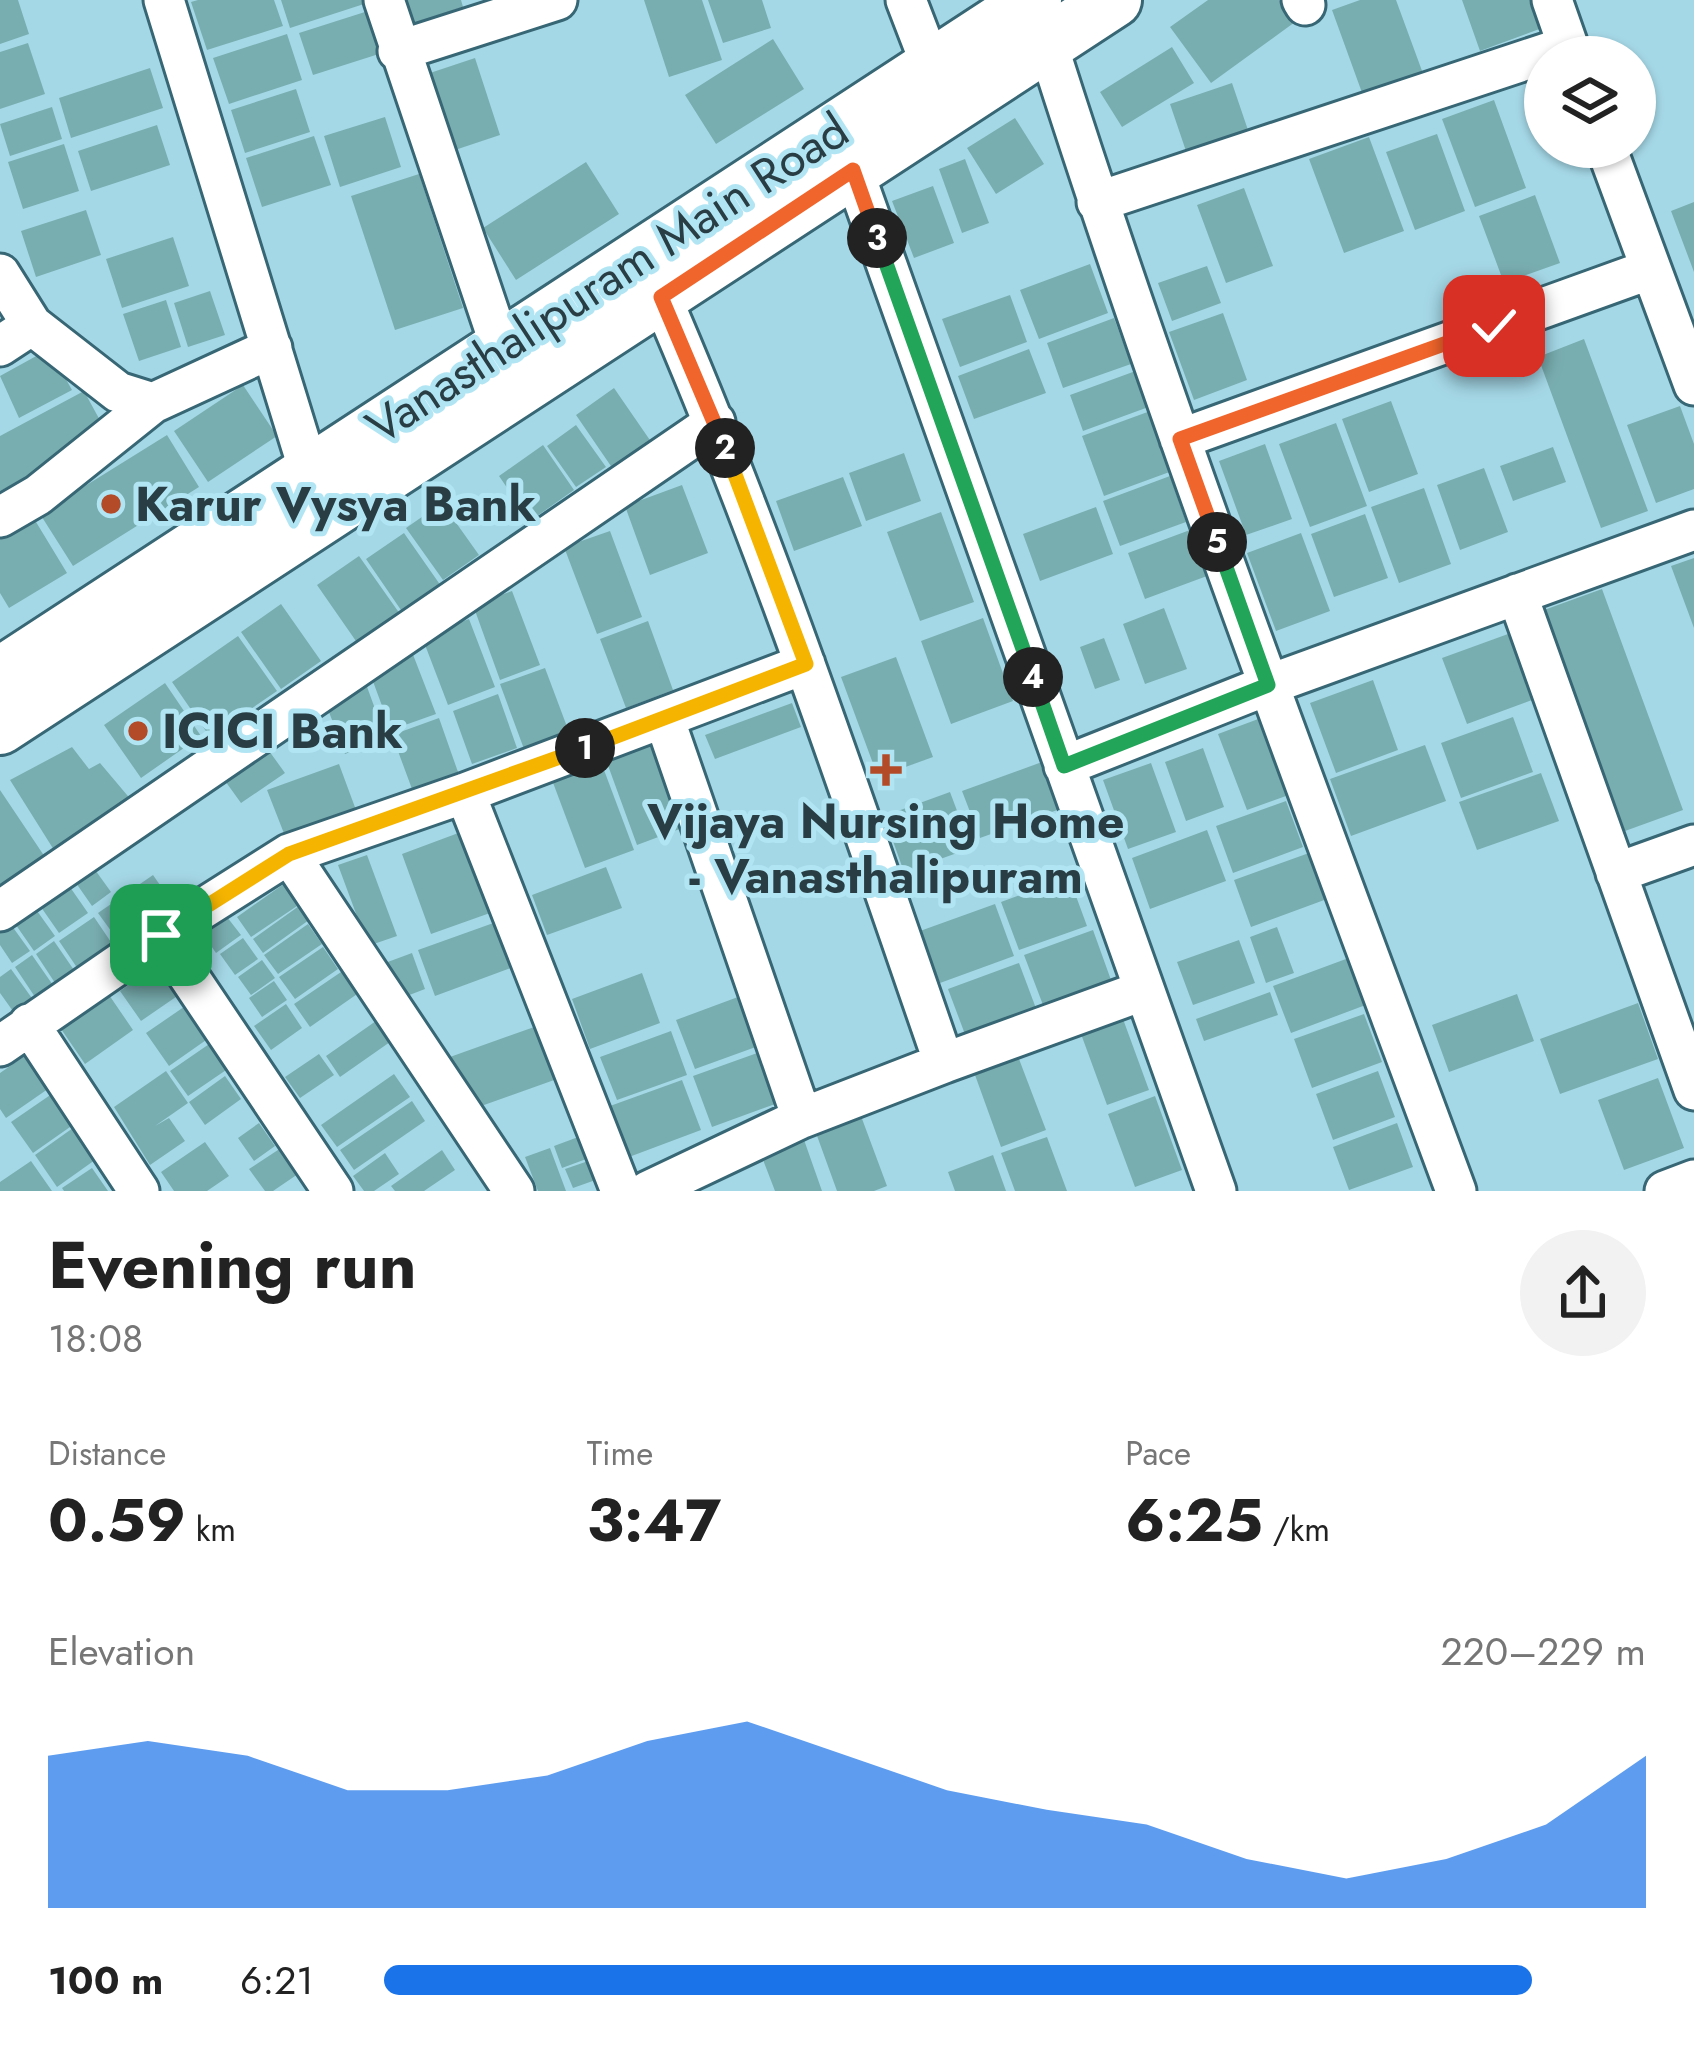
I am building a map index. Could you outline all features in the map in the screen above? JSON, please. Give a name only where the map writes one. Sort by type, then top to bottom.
[{"type":"street","points":[[164,0],[322,492]]},
{"type":"street","points":[[384,0],[512,367]]},
{"type":"street","points":[[398,51],[557,0]]},
{"type":"street","points":[[906,0],[931,65]]},
{"type":"street","name":"Vanasthalipuram Main Road","points":[[0,727],[322,492],[512,367],[931,65],[1040,22],[1114,0]]},
{"type":"street","points":[[1552,0],[1564,36]]},
{"type":"street","points":[[1040,22],[1180,439],[1456,1191]]},
{"type":"street","name":"Vanasthalipuram Main Road","points":[[512,367],[661,297],[853,170],[1040,22]]},
{"type":"street","points":[[1097,202],[1524,67]]},
{"type":"street","points":[[1614,168],[1694,385]]},
{"type":"street","points":[[853,170],[1216,1191]]},
{"type":"street","points":[[1180,439],[1651,269]]},
{"type":"street","points":[[0,274],[16,336],[118,392],[153,403]]},
{"type":"street","points":[[661,297],[715,422],[806,664],[944,1064]]},
{"type":"street","points":[[0,517],[38,495],[153,403],[272,348]]},
{"type":"street","points":[[0,911],[715,422]]},
{"type":"street","name":"Vanasthalipuram Main Road","points":[[0,675],[322,492]]},
{"type":"street","points":[[1064,766],[1268,685],[1694,530]]},
{"type":"street","points":[[1517,594],[1694,1090]]},
{"type":"street","points":[[139,1191],[15,1035],[289,854],[806,664]]},
{"type":"street","points":[[664,718],[802,1118]]},
{"type":"street","points":[[465,793],[621,1191]]},
{"type":"street","points":[[1616,873],[1694,845]]},
{"type":"street","points":[[289,854],[514,1191]]},
{"type":"street","points":[[161,935],[333,1191]]},
{"type":"street","points":[[648,1191],[802,1118],[1142,991]]},
{"type":"street","points":[[1665,1191],[1694,1180]]},
{"type":"building","points":[[0,0],[18,0],[29,34],[0,44]]},
{"type":"building","points":[[274,0],[283,26],[207,50],[191,2]]},
{"type":"building","points":[[281,0],[363,0],[364,4],[290,28]]},
{"type":"building","points":[[403,0],[461,0],[463,7],[411,24]]},
{"type":"building","points":[[644,0],[702,0],[722,60],[669,77]]},
{"type":"building","points":[[708,0],[762,0],[771,28],[723,43]]},
{"type":"building","points":[[1208,0],[1279,0],[1295,22],[1211,83],[1170,27]]},
{"type":"building","points":[[1360,0],[1396,0],[1425,79],[1365,101],[1332,10]]},
{"type":"building","points":[[1462,0],[1541,0],[1550,25],[1480,51]]},
{"type":"building","points":[[368,11],[382,53],[313,75],[299,33]]},
{"type":"building","points":[[287,34],[302,80],[229,104],[213,58]]},
{"type":"building","points":[[773,39],[804,89],[716,144],[685,95]]},
{"type":"building","points":[[28,43],[45,94],[0,109],[0,52]]},
{"type":"building","points":[[1172,47],[1194,83],[1122,127],[1100,92]]},
{"type":"building","points":[[475,58],[500,135],[449,152],[424,75]]},
{"type":"building","points":[[150,68],[163,108],[71,138],[59,98]]},
{"type":"building","points":[[1232,83],[1249,133],[1187,154],[1170,104]]},
{"type":"building","points":[[296,89],[310,132],[245,153],[231,110]]},
{"type":"building","points":[[1494,100],[1526,188],[1475,207],[1442,119]]},
{"type":"building","points":[[52,107],[62,139],[10,156],[0,124]]},
{"type":"building","points":[[385,117],[401,167],[340,187],[324,136]]},
{"type":"building","points":[[1015,118],[1044,164],[996,194],[967,148]]},
{"type":"building","points":[[157,125],[170,165],[91,191],[78,151]]},
{"type":"building","points":[[1437,134],[1465,211],[1415,230],[1386,152]]},
{"type":"building","points":[[314,136],[331,185],[262,207],[246,158]]},
{"type":"building","points":[[1369,137],[1404,231],[1344,253],[1309,159]]},
{"type":"building","points":[[64,144],[79,191],[23,209],[8,162]]},
{"type":"building","points":[[965,159],[989,223],[962,233],[939,169]]},
{"type":"building","points":[[586,162],[619,214],[516,280],[483,228]]},
{"type":"building","points":[[419,174],[463,308],[395,330],[351,196]]},
{"type":"building","points":[[933,186],[954,243],[914,258],[892,201]]},
{"type":"building","points":[[1244,188],[1273,266],[1226,283],[1197,205]]},
{"type":"building","points":[[1535,195],[1560,263],[1504,283],[1479,216]]},
{"type":"building","points":[[1694,202],[1694,272],[1671,211]]},
{"type":"building","points":[[86,210],[101,255],[36,277],[21,231]]},
{"type":"building","points":[[173,237],[189,286],[122,308],[106,259]]},
{"type":"building","points":[[1090,264],[1108,313],[1039,339],[1020,290]]},
{"type":"building","points":[[1207,266],[1221,303],[1172,321],[1158,283]]},
{"type":"building","points":[[210,291],[225,335],[188,347],[174,303]]},
{"type":"building","points":[[1010,295],[1027,342],[960,367],[942,319]]},
{"type":"building","points":[[166,300],[181,347],[139,361],[123,314]]},
{"type":"building","points":[[1223,313],[1247,380],[1194,400],[1169,332]]},
{"type":"building","points":[[1114,318],[1131,364],[1063,388],[1047,343]]},
{"type":"building","points":[[1584,339],[1648,511],[1601,528],[1538,357]]},
{"type":"building","points":[[49,349],[72,390],[19,418],[0,376]]},
{"type":"building","points":[[1029,349],[1046,393],[974,419],[958,376]]},
{"type":"building","points":[[1141,369],[1154,405],[1083,431],[1070,395]]},
{"type":"building","points":[[243,385],[277,436],[208,482],[174,431]]},
{"type":"building","points":[[614,388],[654,446],[615,472],[576,415]]},
{"type":"building","points":[[84,391],[108,435],[0,491],[0,436]]},
{"type":"building","points":[[1391,401],[1418,474],[1369,492],[1342,419]]},
{"type":"building","points":[[1680,406],[1694,444],[1694,489],[1656,503],[1627,425]]},
{"type":"building","points":[[1153,410],[1175,470],[1104,496],[1082,436]]},
{"type":"building","points":[[1336,423],[1367,506],[1310,527],[1279,444]]},
{"type":"building","points":[[576,425],[606,467],[576,487],[547,446]]},
{"type":"building","points":[[167,435],[199,487],[73,566],[40,514]]},
{"type":"building","points":[[1265,444],[1292,519],[1246,535],[1219,461]]},
{"type":"building","points":[[543,445],[574,490],[530,521],[499,476]]},
{"type":"building","points":[[1553,447],[1566,482],[1513,501],[1500,466]]},
{"type":"building","points":[[904,453],[921,501],[866,521],[849,473]]},
{"type":"building","points":[[1484,468],[1508,532],[1460,550],[1437,485]]},
{"type":"building","points":[[1170,476],[1186,522],[1120,546],[1103,501]]},
{"type":"building","points":[[843,477],[862,526],[794,551],[776,501]]},
{"type":"building","points":[[682,485],[708,553],[650,575],[625,506]]},
{"type":"building","points":[[1424,488],[1451,564],[1399,583],[1371,507]]},
{"type":"building","points":[[442,503],[479,555],[443,580],[406,528]]},
{"type":"building","points":[[1096,507],[1113,554],[1040,581],[1023,534]]},
{"type":"building","points":[[941,512],[974,602],[920,621],[887,532]]},
{"type":"building","points":[[1365,514],[1388,578],[1334,597],[1311,534]]},
{"type":"building","points":[[33,517],[67,573],[9,608],[0,593],[0,536]]},
{"type":"building","points":[[1190,530],[1207,576],[1145,599],[1128,553]]},
{"type":"building","points":[[610,531],[642,617],[597,634],[564,547]]},
{"type":"building","points":[[404,533],[441,586],[403,613],[366,559]]},
{"type":"building","points":[[1301,533],[1330,611],[1276,631],[1247,553]]},
{"type":"building","points":[[359,556],[400,614],[358,644],[317,585]]},
{"type":"building","points":[[1694,558],[1694,628],[1671,566]]},
{"type":"building","points":[[1602,589],[1683,810],[1625,831],[1544,610]]},
{"type":"building","points":[[512,591],[540,665],[500,680],[473,605]]},
{"type":"building","points":[[281,604],[321,661],[281,689],[241,632]]},
{"type":"building","points":[[1164,608],[1187,669],[1145,684],[1123,624]]},
{"type":"building","points":[[983,618],[1013,701],[951,724],[921,641]]},
{"type":"building","points":[[469,619],[495,687],[448,705],[422,637]]},
{"type":"building","points":[[648,621],[673,690],[626,708],[600,639]]},
{"type":"building","points":[[1508,634],[1532,700],[1467,724],[1442,658]]},
{"type":"building","points":[[238,636],[277,691],[210,737],[172,682]]},
{"type":"building","points":[[1104,638],[1120,680],[1095,689],[1080,647]]},
{"type":"building","points":[[412,652],[436,714],[391,730],[368,668]]},
{"type":"building","points":[[896,657],[933,757],[878,777],[841,677]]},
{"type":"building","points":[[545,668],[569,732],[524,749],[500,684]]},
{"type":"building","points":[[1373,680],[1398,750],[1336,773],[1310,703]]},
{"type":"building","points":[[165,683],[201,736],[141,778],[104,725]]},
{"type":"building","points":[[366,684],[386,739],[345,754],[324,699]]},
{"type":"building","points":[[498,694],[517,748],[472,764],[453,711]]},
{"type":"building","points":[[792,703],[801,727],[715,759],[705,735]]},
{"type":"building","points":[[1269,715],[1297,792],[1247,810],[1218,734]]},
{"type":"building","points":[[1513,717],[1533,772],[1461,798],[1441,743]]},
{"type":"building","points":[[439,718],[458,772],[412,789],[392,735]]},
{"type":"building","points":[[259,737],[285,773],[241,803],[215,767]]},
{"type":"building","points":[[654,742],[685,827],[637,845],[606,760]]},
{"type":"building","points":[[1425,745],[1446,801],[1351,836],[1330,779]]},
{"type":"building","points":[[72,747],[89,769],[100,763],[138,808],[59,858],[10,780]]},
{"type":"building","points":[[1203,748],[1224,807],[1186,821],[1165,762]]},
{"type":"building","points":[[601,762],[634,850],[585,868],[552,780]]},
{"type":"building","points":[[1042,762],[1060,809],[980,838],[962,791]]},
{"type":"building","points":[[1151,763],[1176,832],[1128,849],[1103,780]]},
{"type":"building","points":[[339,764],[356,810],[285,836],[267,790]]},
{"type":"building","points":[[1541,773],[1559,821],[1477,850],[1459,802]]},
{"type":"building","points":[[0,790],[51,866],[0,897]]},
{"type":"building","points":[[950,792],[971,848],[904,872],[884,816]]},
{"type":"building","points":[[1286,801],[1303,847],[1233,873],[1216,826]]},
{"type":"building","points":[[1207,830],[1226,881],[1150,909],[1132,858]]},
{"type":"building","points":[[461,832],[490,913],[431,934],[402,854]]},
{"type":"building","points":[[1309,853],[1327,899],[1251,927],[1234,880]]},
{"type":"building","points":[[367,855],[397,936],[368,946],[338,865]]},
{"type":"building","points":[[88,860],[111,892],[92,906],[69,873]]},
{"type":"building","points":[[606,867],[622,908],[547,935],[532,895]]},
{"type":"building","points":[[153,875],[176,908],[122,946],[98,913]]},
{"type":"building","points":[[63,877],[88,913],[59,933],[34,897]]},
{"type":"building","points":[[1069,877],[1087,926],[1019,950],[1001,902]]},
{"type":"building","points":[[288,881],[303,902],[251,937],[237,917]]},
{"type":"building","points":[[30,901],[55,936],[34,951],[9,915]]},
{"type":"building","points":[[995,904],[1014,956],[940,983],[920,931]]},
{"type":"building","points":[[299,906],[309,920],[263,953],[253,939]]},
{"type":"building","points":[[4,915],[30,951],[12,963],[0,945]]},
{"type":"building","points":[[94,917],[117,951],[82,975],[59,941]]},
{"type":"building","points":[[227,917],[241,935],[216,953],[203,934]]},
{"type":"building","points":[[499,921],[516,966],[435,996],[418,950]]},
{"type":"building","points":[[308,924],[322,944],[278,974],[264,955]]},
{"type":"building","points":[[1277,927],[1294,973],[1266,983],[1250,937]]},
{"type":"building","points":[[1093,930],[1111,980],[1043,1005],[1024,955]]},
{"type":"building","points":[[243,938],[258,959],[235,975],[220,954]]},
{"type":"building","points":[[1239,940],[1255,983],[1193,1005],[1177,962]]},
{"type":"building","points":[[54,941],[76,973],[57,986],[36,954]]},
{"type":"building","points":[[323,947],[338,969],[295,999],[279,977]]},
{"type":"building","points":[[412,953],[425,989],[399,999],[385,963]]},
{"type":"building","points":[[32,955],[55,988],[37,1000],[15,967]]},
{"type":"building","points":[[1354,956],[1371,1003],[1291,1033],[1273,986]]},
{"type":"building","points":[[165,960],[186,990],[141,1021],[120,991]]},
{"type":"building","points":[[262,960],[275,978],[251,995],[238,977]]},
{"type":"building","points":[[1019,963],[1037,1011],[966,1037],[948,989]]},
{"type":"building","points":[[11,969],[34,1001],[15,1014],[0,993],[0,977]]},
{"type":"building","points":[[344,970],[360,992],[310,1027],[294,1004]]},
{"type":"building","points":[[642,973],[660,1023],[590,1049],[572,999]]},
{"type":"building","points":[[274,981],[287,1000],[262,1017],[249,998]]},
{"type":"building","points":[[107,992],[133,1030],[85,1064],[59,1026]]},
{"type":"building","points":[[1270,992],[1278,1015],[1204,1041],[1196,1019]]},
{"type":"building","points":[[746,994],[764,1044],[695,1069],[676,1020]]},
{"type":"building","points":[[1517,994],[1534,1041],[1449,1072],[1432,1025]]},
{"type":"building","points":[[197,998],[219,1031],[169,1066],[146,1033]]},
{"type":"building","points":[[1638,1003],[1658,1059],[1560,1094],[1540,1039]]},
{"type":"building","points":[[286,1004],[302,1028],[271,1050],[254,1026]]},
{"type":"building","points":[[1364,1014],[1382,1062],[1312,1088],[1294,1039]]},
{"type":"building","points":[[1123,1019],[1149,1090],[1107,1105],[1081,1034]]},
{"type":"building","points":[[376,1021],[390,1042],[340,1077],[326,1056]]},
{"type":"building","points":[[537,1026],[557,1079],[470,1110],[450,1057]]},
{"type":"building","points":[[671,1031],[687,1075],[617,1100],[600,1057]]},
{"type":"building","points":[[215,1040],[232,1066],[188,1096],[170,1071]]},
{"type":"building","points":[[35,1049],[58,1082],[6,1118],[0,1109],[0,1073]]},
{"type":"building","points":[[760,1052],[778,1103],[712,1127],[693,1076]]},
{"type":"building","points":[[319,1054],[334,1075],[300,1098],[285,1077]]},
{"type":"building","points":[[1019,1059],[1046,1130],[1001,1147],[975,1075]]},
{"type":"building","points":[[166,1071],[188,1103],[155,1126],[169,1118],[185,1141],[150,1165],[114,1107]]},
{"type":"building","points":[[1378,1071],[1395,1117],[1333,1140],[1316,1094]]},
{"type":"building","points":[[394,1074],[410,1097],[337,1147],[321,1125]]},
{"type":"building","points":[[225,1076],[241,1099],[205,1125],[189,1102]]},
{"type":"building","points":[[1658,1078],[1684,1148],[1624,1170],[1598,1100]]},
{"type":"building","points":[[682,1080],[701,1130],[629,1157],[610,1106]]},
{"type":"building","points":[[59,1089],[80,1120],[33,1153],[11,1122]]},
{"type":"building","points":[[1155,1096],[1182,1170],[1135,1187],[1108,1114]]},
{"type":"building","points":[[412,1101],[425,1121],[354,1170],[340,1150]]},
{"type":"building","points":[[861,1116],[887,1186],[874,1191],[837,1191],[816,1133]]},
{"type":"building","points":[[80,1123],[102,1155],[57,1187],[35,1155]]},
{"type":"building","points":[[259,1123],[275,1146],[254,1161],[238,1138]]},
{"type":"building","points":[[1397,1123],[1413,1167],[1349,1190],[1333,1147]]},
{"type":"building","points":[[589,1133],[597,1155],[562,1168],[554,1146]]},
{"type":"building","points":[[803,1137],[822,1191],[775,1191],[760,1152]]},
{"type":"building","points":[[1047,1137],[1067,1191],[1015,1191],[1001,1153]]},
{"type":"building","points":[[205,1142],[229,1176],[207,1191],[174,1191],[161,1172]]},
{"type":"building","points":[[281,1148],[298,1174],[273,1191],[265,1191],[249,1169]]},
{"type":"building","points":[[550,1148],[566,1191],[538,1191],[525,1157]]},
{"type":"building","points":[[442,1150],[455,1170],[424,1191],[395,1191],[391,1186]]},
{"type":"building","points":[[385,1153],[399,1174],[374,1191],[364,1191],[353,1176]]},
{"type":"building","points":[[993,1155],[1006,1191],[955,1191],[948,1172]]},
{"type":"building","points":[[597,1158],[604,1177],[573,1188],[565,1169]]},
{"type":"building","points":[[31,1161],[52,1191],[0,1191],[0,1182]]},
{"type":"building","points":[[92,1168],[108,1191],[64,1191],[62,1188]]},
{"type":"place","name":"Karur Vysya Bank","points":[[111,504]]},
{"type":"place","name":"ICICI Bank","points":[[138,731]]},
{"type":"place","name":"Vijaya Nursing Home - Vanasthalipuram","points":[[886,770]]},
{"type":"route","points":[[161,935],[289,854],[806,664],[715,422],[661,297],[853,170],[1064,766],[1268,685],[1180,439],[1494,326]]}]
